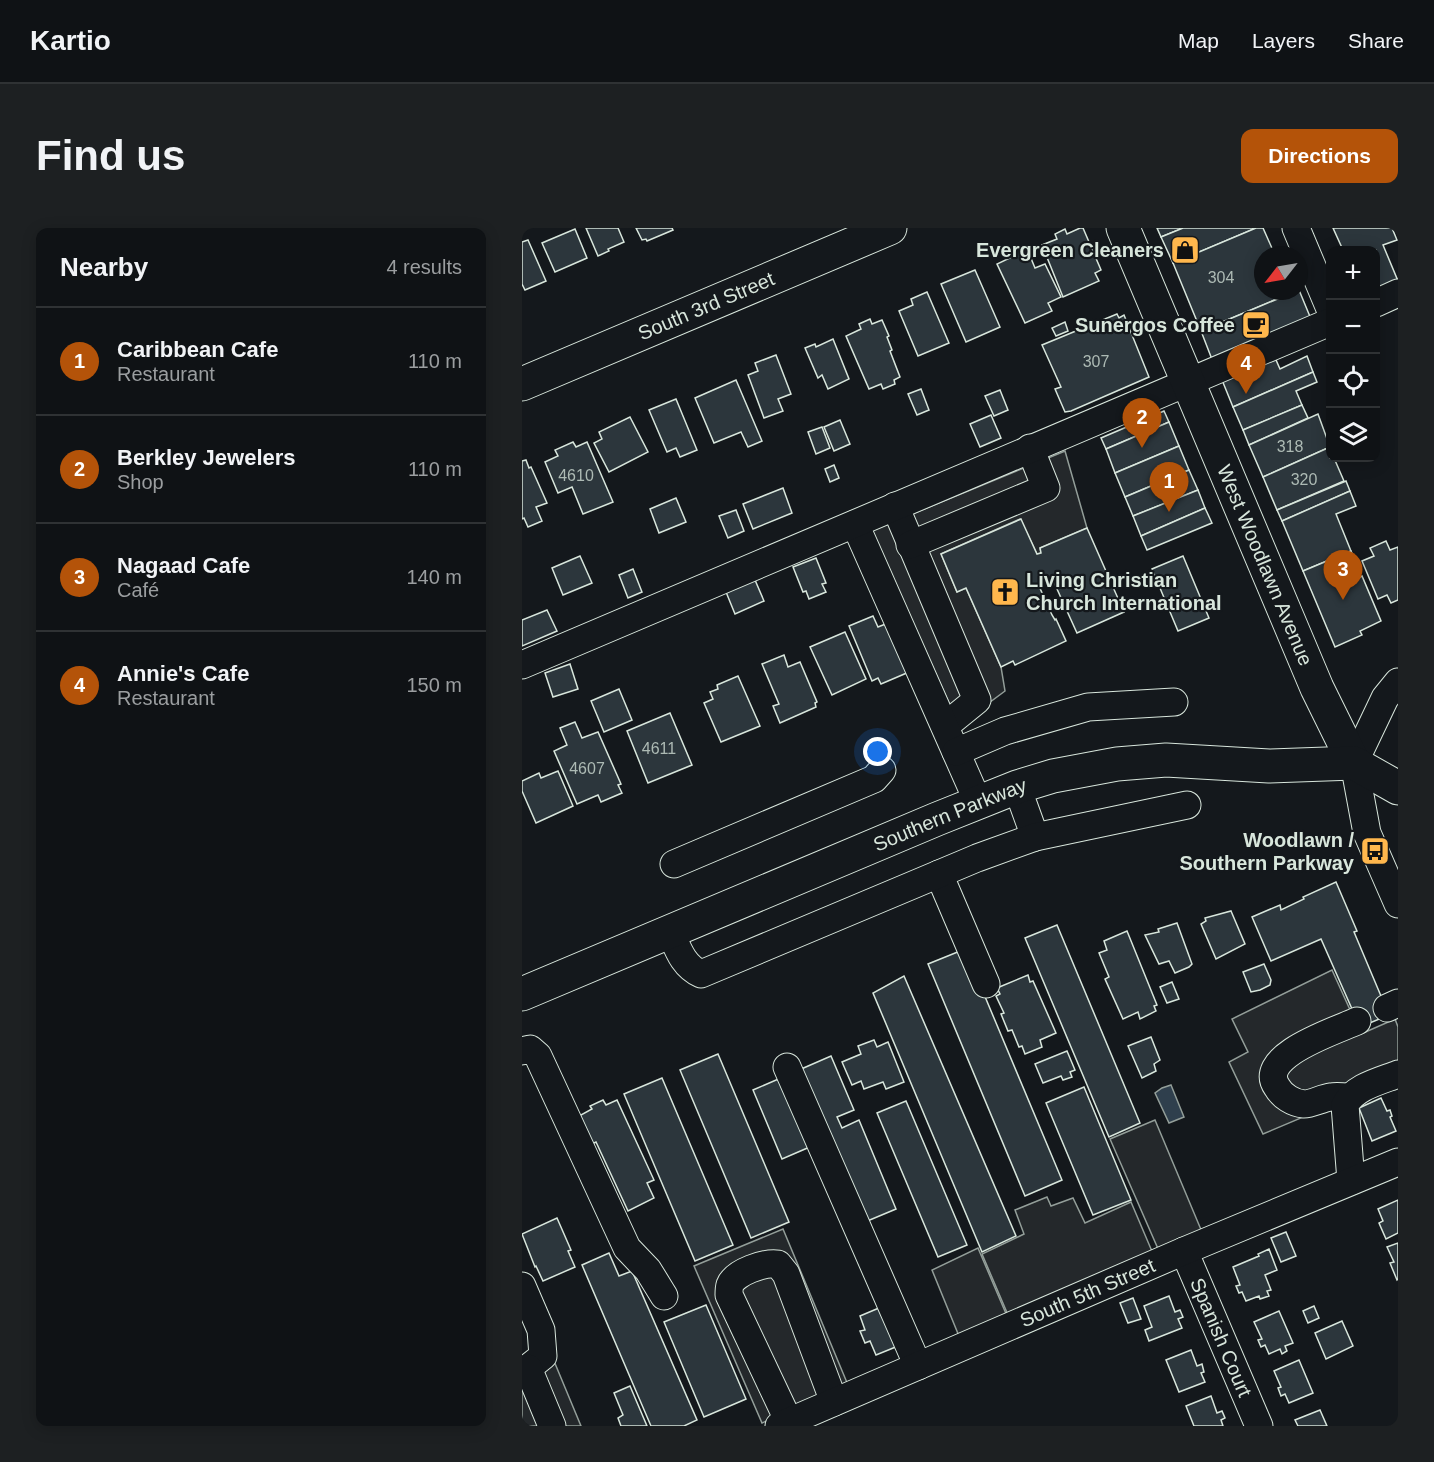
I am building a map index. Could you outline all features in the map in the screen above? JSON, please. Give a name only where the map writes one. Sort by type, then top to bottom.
[{"type":"main road","name":"South 3rd Street","points":[[522,384],[891,228]]},
{"type":"main road","name":"West Woodlawn Avenue","points":[[1123,228],[1317,688],[1354,763]]},
{"type":"main road","name":"Southern Parkway","points":[[522,994],[978,802],[1053,776],[1117,764],[1166,760],[1269,766],[1354,763]]},
{"type":"main road","points":[[1354,763],[1398,788]]},
{"type":"street","points":[[1296,228],[1326,300]]},
{"type":"street","points":[[1380,301],[1398,293]]},
{"type":"street","points":[[522,665],[1326,324]]},
{"type":"street","points":[[910,545],[1046,488],[1030,448]]},
{"type":"street","points":[[895,507],[977,700],[945,726]]},
{"type":"street","points":[[855,524],[978,802]]},
{"type":"street","points":[[1354,763],[1385,698],[1398,682]]},
{"type":"street","points":[[956,752],[1005,731],[1088,706],[1174,702]]},
{"type":"street","name":"West Woodlawn Avenue","points":[[1354,763],[1367,832],[1398,904]]},
{"type":"street","points":[[674,864],[874,779],[882,770]]},
{"type":"street","points":[[1017,787],[1035,837]]},
{"type":"street","points":[[670,931],[680,955],[691,969],[701,974],[939,874],[1035,837],[1187,805]]},
{"type":"street","points":[[939,874],[986,984]]},
{"type":"street","points":[[1349,1098],[1331,1097],[1305,1104],[1291,1101],[1276,1087],[1273,1077],[1276,1066],[1290,1051],[1357,1021]]},
{"type":"street","points":[[522,1051],[530,1049],[538,1056],[627,1248],[648,1270],[664,1296]]},
{"type":"street","points":[[787,1067],[918,1366]]},
{"type":"street","points":[[1351,1181],[1345,1105],[1349,1098],[1362,1089],[1398,1074]]},
{"type":"street","name":"South 5th Street","points":[[784,1424],[1184,1251],[1398,1162]]},
{"type":"street","name":"Spanish Court","points":[[1184,1251],[1259,1426]]},
{"type":"street","points":[[784,1424],[729,1295],[730,1284],[739,1275],[770,1263],[778,1264],[786,1274],[834,1402]]},
{"type":"street","points":[[522,1286],[541,1330],[543,1356],[525,1370],[552,1426]]},
{"type":"shaded area","points":[[1065,451],[1087,528],[1040,548],[1041,553],[1037,554],[1020,519],[941,554],[957,592],[966,588],[1001,667],[1005,691],[959,725],[871,531]]},
{"type":"shaded area","points":[[1332,970],[1361,1034],[1395,1019],[1398,1027],[1398,1077],[1263,1134],[1229,1062],[1248,1052],[1232,1019]]},
{"type":"shaded area","points":[[1155,1120],[1202,1232],[1159,1251],[1110,1139]]},
{"type":"shaded area","points":[[1047,1197],[1051,1206],[1073,1198],[1085,1223],[1131,1202],[1154,1256],[1011,1322],[982,1254],[1024,1234],[1015,1210]]},
{"type":"shaded area","points":[[783,1229],[848,1385],[762,1423],[694,1266]]},
{"type":"shaded area","points":[[978,1248],[1010,1323],[961,1341],[932,1270]]},
{"type":"shaded area","points":[[549,1349],[581,1426],[522,1426],[522,1360]]},
{"type":"water","points":[[1171,1085],[1184,1117],[1169,1123],[1155,1093]]},
{"type":"building","points":[[586,228],[618,228],[624,242],[598,256]]},
{"type":"building","points":[[636,228],[672,228],[673,230],[647,241],[642,240]]},
{"type":"building","points":[[1083,228],[1101,270],[1095,273],[1099,281],[1063,297],[1042,245],[1057,239],[1055,234],[1065,229],[1067,234]]},
{"type":"building","points":[[1157,228],[1183,228],[1161,237]]},
{"type":"building","name":"Evergreen Cleaners","points":[[1183,228],[1256,228],[1173,263],[1161,237]]},
{"type":"building","points":[[1256,228],[1263,228],[1271,246],[1254,246],[1254,300],[1274,300],[1201,331],[1173,263]]},
{"type":"building","points":[[1333,228],[1392,228],[1397,240],[1383,245],[1398,281],[1380,288],[1380,246],[1341,246]]},
{"type":"building","points":[[575,229],[587,258],[555,272],[542,243]]},
{"type":"building","points":[[528,240],[546,281],[525,290],[522,284],[522,242]]},
{"type":"building","points":[[1023,247],[1026,252],[1028,251],[1035,268],[1045,264],[1061,297],[1048,303],[1052,311],[1025,323],[997,264],[1012,257],[1010,253]]},
{"type":"building","points":[[975,270],[1000,327],[966,342],[941,284]]},
{"type":"building","points":[[927,292],[949,343],[918,356],[899,311],[913,305],[911,299]]},
{"type":"building","name":"Sunergos Coffee","points":[[1275,300],[1303,300],[1311,319],[1213,362],[1201,331]]},
{"type":"building","points":[[1117,314],[1119,318],[1124,315],[1149,377],[1065,412],[1055,389],[1061,387],[1042,345]]},
{"type":"building","points":[[870,319],[872,324],[882,320],[889,336],[887,337],[892,350],[890,351],[900,377],[894,380],[895,384],[883,389],[881,384],[869,389],[846,336],[861,329],[859,324]]},
{"type":"building","points":[[1065,322],[1068,331],[1056,336],[1052,328]]},
{"type":"building","points":[[833,339],[849,379],[828,389],[822,375],[818,378],[805,348],[815,344],[816,347]]},
{"type":"building","points":[[776,355],[791,394],[778,399],[783,411],[764,418],[748,375],[758,371],[755,363]]},
{"type":"building","points":[[1307,356],[1313,372],[1233,407],[1222,380],[1271,360],[1276,360],[1280,369]]},
{"type":"building","points":[[1313,372],[1317,382],[1296,391],[1302,405],[1243,430],[1233,407]]},
{"type":"building","points":[[736,380],[762,441],[748,447],[741,432],[714,443],[695,398]]},
{"type":"building","points":[[921,389],[929,410],[917,415],[908,394]]},
{"type":"building","points":[[1000,390],[1008,410],[994,416],[985,396]]},
{"type":"building","points":[[676,399],[697,450],[680,457],[676,448],[667,452],[649,410]]},
{"type":"building","points":[[1302,405],[1308,418],[1249,445],[1243,430]]},
{"type":"building","points":[[1164,411],[1169,422],[1106,449],[1101,438]]},
{"type":"building","points":[[1318,414],[1326,436],[1326,449],[1263,477],[1249,445]]},
{"type":"building","points":[[991,415],[1001,438],[980,447],[970,424]]},
{"type":"building","points":[[630,417],[648,452],[609,472],[594,443],[602,439],[599,432]]},
{"type":"building","points":[[840,420],[850,444],[834,451],[824,427]]},
{"type":"building","points":[[1169,422],[1179,446],[1115,473],[1106,449]]},
{"type":"building","points":[[822,427],[830,448],[816,454],[808,432]]},
{"type":"building","points":[[573,442],[576,447],[587,442],[613,502],[583,514],[572,487],[558,493],[545,462],[558,456],[555,450]]},
{"type":"building","points":[[1179,446],[1189,470],[1125,497],[1115,473]]},
{"type":"building","points":[[1326,449],[1326,462],[1336,462],[1344,481],[1277,510],[1263,477]]},
{"type":"building","points":[[526,460],[547,503],[536,507],[542,521],[528,527],[524,518],[522,519],[522,461]]},
{"type":"building","points":[[834,465],[839,478],[830,482],[825,469]]},
{"type":"building","points":[[1189,470],[1198,490],[1133,516],[1125,497]]},
{"type":"building","points":[[1346,481],[1350,491],[1282,521],[1277,510]]},
{"type":"building","points":[[783,488],[792,513],[753,529],[743,504]]},
{"type":"building","points":[[1198,490],[1205,508],[1141,536],[1133,516]]},
{"type":"building","points":[[1350,491],[1356,506],[1336,514],[1351,551],[1303,571],[1282,521]]},
{"type":"building","points":[[676,498],[686,522],[659,533],[650,509]]},
{"type":"building","points":[[1205,508],[1212,523],[1147,550],[1141,536]]},
{"type":"building","points":[[736,510],[744,531],[728,538],[719,516]]},
{"type":"building","name":"Living Christian Church International","points":[[1021,519],[1037,554],[1041,553],[1040,548],[1087,528],[1124,612],[1077,633],[1052,578],[1039,586],[1066,641],[1015,665],[1013,661],[1001,667],[966,588],[957,592],[941,554]]},
{"type":"building","points":[[1386,541],[1390,550],[1398,547],[1398,600],[1391,603],[1387,595],[1378,599],[1362,561],[1374,556],[1370,548]]},
{"type":"building","points":[[1351,551],[1357,564],[1354,566],[1359,578],[1362,576],[1381,621],[1360,631],[1362,635],[1335,647],[1303,571]]},
{"type":"building","points":[[580,556],[592,583],[563,595],[552,568]]},
{"type":"building","points":[[1183,556],[1209,618],[1178,631],[1152,569]]},
{"type":"building","points":[[816,558],[826,583],[822,584],[826,592],[809,599],[806,591],[803,592],[793,567]]},
{"type":"building","points":[[633,569],[642,592],[628,598],[619,575]]},
{"type":"building","points":[[755,580],[764,601],[735,614],[726,592]]},
{"type":"building","points":[[547,610],[557,631],[522,646],[522,620]]},
{"type":"building","points":[[873,616],[878,627],[888,623],[909,672],[881,684],[878,678],[872,681],[849,626]]},
{"type":"building","points":[[845,632],[866,679],[832,695],[810,647]]},
{"type":"building","points":[[784,655],[788,667],[800,662],[817,702],[816,707],[780,723],[773,706],[779,704],[762,664]]},
{"type":"building","points":[[570,664],[578,689],[553,697],[545,673]]},
{"type":"building","points":[[738,676],[760,726],[721,742],[704,703],[713,699],[710,692],[718,689],[717,685]]},
{"type":"building","points":[[619,689],[632,720],[604,732],[591,701]]},
{"type":"building","points":[[670,713],[692,765],[648,783],[627,731]]},
{"type":"building","points":[[575,722],[582,738],[598,732],[621,784],[618,785],[622,793],[601,802],[598,795],[577,804],[554,751],[567,745],[560,728]]},
{"type":"building","points":[[558,771],[573,806],[536,823],[522,791],[522,781],[539,773],[541,778]]},
{"type":"building","points":[[1336,882],[1389,1015],[1360,1027],[1321,939],[1271,961],[1252,917],[1280,905],[1281,910]]},
{"type":"building","points":[[1231,911],[1245,944],[1216,959],[1201,924],[1206,921],[1205,918]]},
{"type":"building","points":[[1177,923],[1192,964],[1175,973],[1169,961],[1159,964],[1145,935],[1159,932],[1158,929]]},
{"type":"building","points":[[1057,925],[1140,1123],[1109,1137],[1025,938]]},
{"type":"building","points":[[1127,931],[1157,1005],[1154,1006],[1156,1011],[1140,1019],[1138,1012],[1123,1019],[1105,979],[1109,977],[1099,953],[1107,950],[1104,941]]},
{"type":"building","points":[[965,949],[1062,1180],[1025,1196],[928,964]]},
{"type":"building","points":[[1264,964],[1271,980],[1270,985],[1251,992],[1243,972]]},
{"type":"building","points":[[1028,975],[1030,982],[1033,981],[1056,1033],[1040,1040],[1042,1047],[1025,1054],[1022,1046],[1019,1047],[1012,1030],[1008,1031],[1001,1014],[1004,1013],[996,996],[1000,994],[997,988]]},
{"type":"building","points":[[904,976],[1016,1236],[982,1252],[873,993]]},
{"type":"building","points":[[1172,982],[1179,999],[1167,1003],[1160,987]]},
{"type":"building","points":[[1151,1037],[1160,1060],[1154,1064],[1156,1071],[1142,1078],[1128,1046]]},
{"type":"building","points":[[874,1040],[877,1047],[888,1042],[904,1082],[886,1089],[883,1082],[864,1089],[861,1081],[852,1085],[842,1062],[861,1054],[858,1046]]},
{"type":"building","points":[[1067,1051],[1075,1070],[1070,1072],[1072,1077],[1063,1080],[1061,1076],[1043,1083],[1035,1064]]},
{"type":"building","points":[[718,1054],[789,1222],[751,1238],[680,1070]]},
{"type":"building","points":[[831,1056],[854,1110],[837,1117],[842,1128],[859,1120],[896,1209],[865,1222],[799,1070]]},
{"type":"building","points":[[783,1077],[812,1146],[782,1159],[753,1090]]},
{"type":"building","points":[[662,1078],[733,1245],[695,1261],[624,1094]]},
{"type":"building","points":[[1084,1087],[1131,1200],[1093,1215],[1046,1103]]},
{"type":"building","points":[[1381,1098],[1387,1111],[1390,1110],[1392,1116],[1390,1117],[1396,1131],[1372,1141],[1359,1108]]},
{"type":"building","points":[[603,1100],[606,1105],[617,1100],[654,1180],[647,1183],[654,1198],[628,1211],[596,1142],[592,1144],[579,1116],[592,1109],[590,1106]]},
{"type":"building","points":[[906,1101],[967,1245],[938,1257],[877,1113]]},
{"type":"building","points":[[1398,1200],[1398,1233],[1386,1239],[1379,1223],[1383,1221],[1378,1209]]},
{"type":"building","points":[[557,1218],[571,1250],[568,1251],[575,1267],[543,1281],[522,1234]]},
{"type":"building","points":[[1286,1232],[1296,1256],[1281,1262],[1271,1238]]},
{"type":"building","points":[[1398,1243],[1397,1280],[1390,1263],[1394,1262],[1387,1247]]},
{"type":"building","points":[[1269,1249],[1277,1270],[1265,1275],[1271,1290],[1267,1291],[1269,1296],[1260,1299],[1259,1296],[1246,1301],[1236,1286],[1240,1285],[1233,1267]]},
{"type":"building","points":[[609,1253],[619,1276],[632,1271],[697,1420],[684,1426],[651,1426],[582,1265]]},
{"type":"building","points":[[1169,1296],[1175,1312],[1180,1310],[1183,1317],[1178,1319],[1182,1328],[1149,1341],[1145,1330],[1152,1327],[1144,1306]]},
{"type":"building","points":[[1133,1298],[1141,1319],[1128,1323],[1120,1303]]},
{"type":"building","points":[[706,1305],[746,1399],[704,1417],[664,1322]]},
{"type":"building","points":[[886,1305],[903,1344],[876,1355],[870,1341],[865,1343],[860,1331],[865,1330],[860,1316]]},
{"type":"building","points":[[1314,1306],[1319,1318],[1308,1323],[1303,1311]]},
{"type":"building","points":[[1279,1311],[1293,1343],[1285,1346],[1287,1351],[1282,1354],[1280,1349],[1269,1354],[1265,1345],[1261,1347],[1258,1340],[1262,1339],[1254,1322]]},
{"type":"building","points":[[1342,1321],[1353,1346],[1326,1359],[1315,1333]]},
{"type":"building","points":[[1191,1350],[1197,1366],[1202,1364],[1204,1372],[1201,1373],[1205,1382],[1179,1392],[1166,1360]]},
{"type":"building","points":[[1299,1360],[1313,1393],[1289,1403],[1285,1394],[1281,1396],[1278,1388],[1281,1387],[1274,1371]]},
{"type":"building","points":[[630,1386],[647,1426],[621,1426],[618,1418],[623,1415],[614,1393]]},
{"type":"building","points":[[1211,1396],[1217,1413],[1222,1411],[1225,1418],[1221,1420],[1223,1426],[1194,1426],[1186,1406]]},
{"type":"building","points":[[1320,1410],[1327,1426],[1298,1426],[1295,1420]]},
{"type":"place","name":"Evergreen Cleaners","points":[[1185,250]]},
{"type":"place","name":"Sunergos Coffee","points":[[1256,325]]},
{"type":"place","name":"Annie's Cafe","points":[[1246,394]]},
{"type":"place","name":"Berkley Jewelers","points":[[1142,448]]},
{"type":"place","name":"Caribbean Cafe","points":[[1169,512]]},
{"type":"place","name":"Living Christian Church International","points":[[1005,592]]},
{"type":"place","name":"Nagaad Cafe","points":[[1343,600]]},
{"type":"place","name":"Woodlawn / Southern Parkway","points":[[1375,851]]}]
